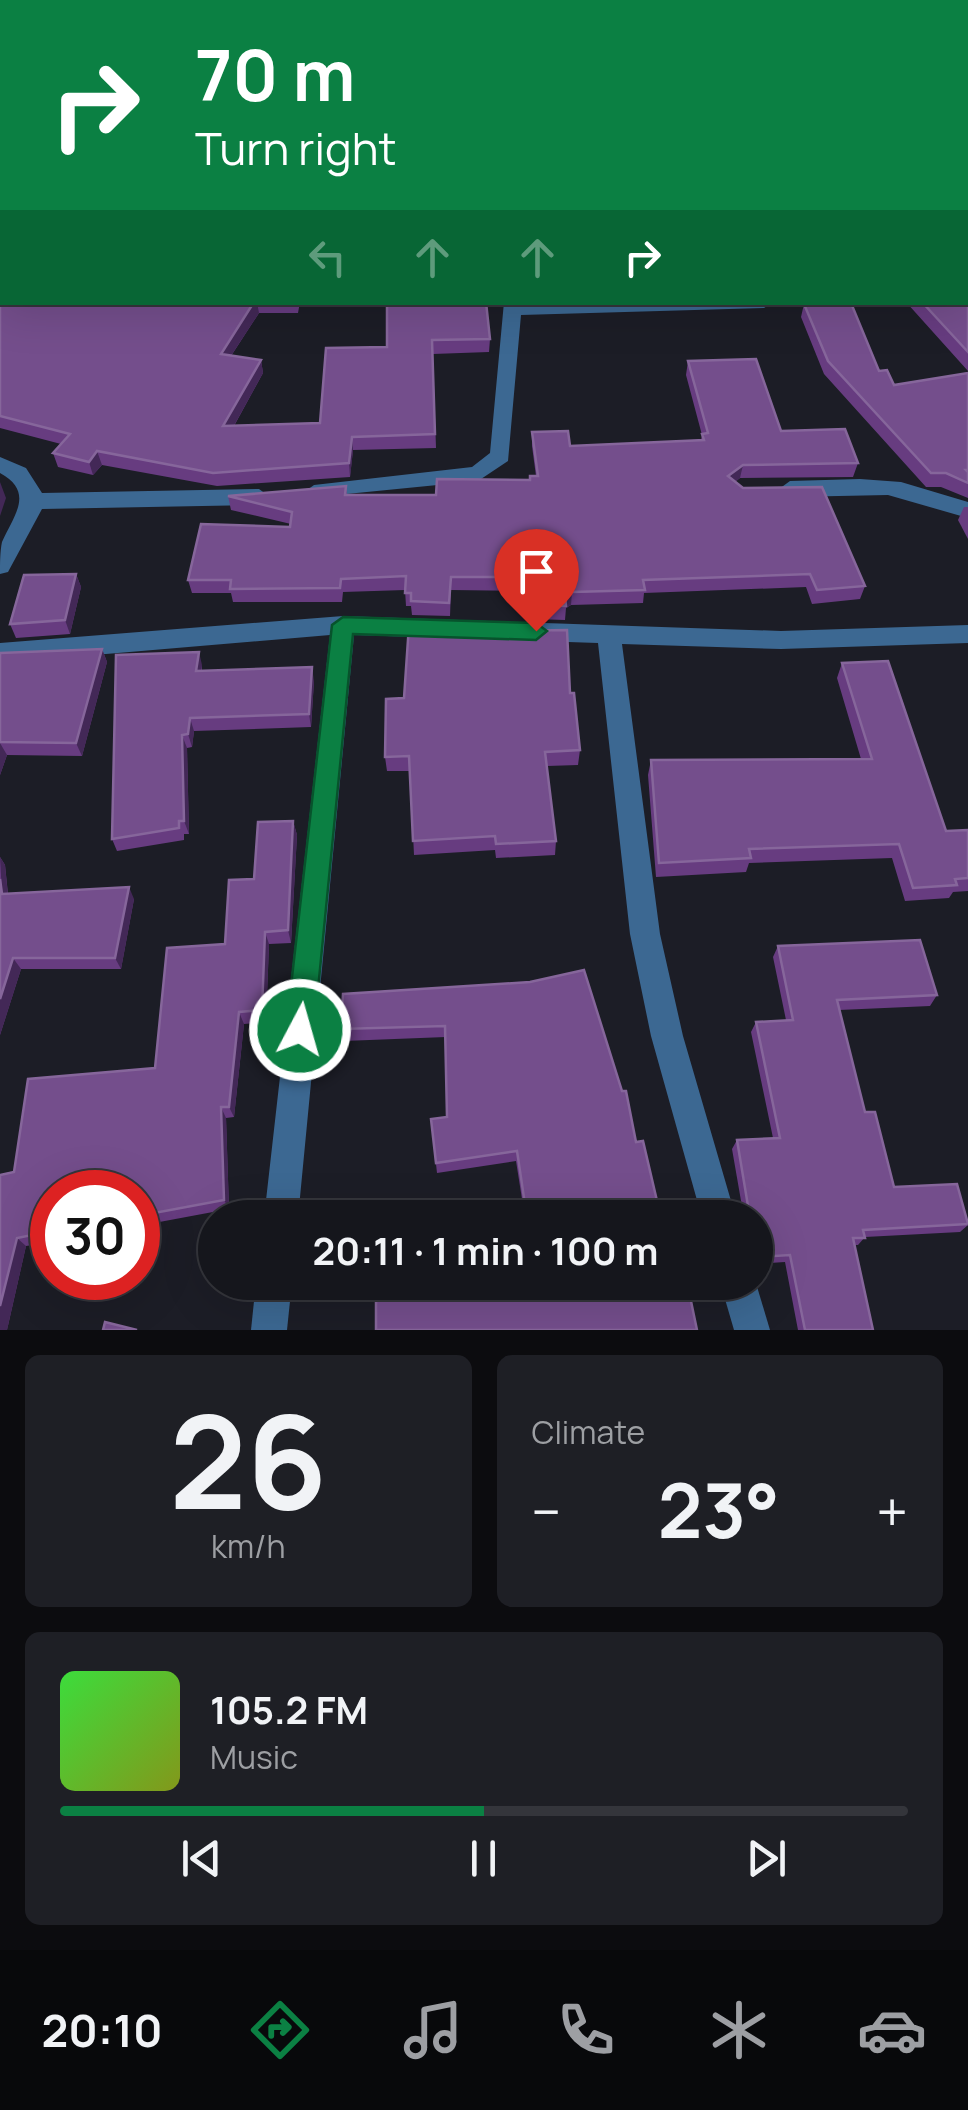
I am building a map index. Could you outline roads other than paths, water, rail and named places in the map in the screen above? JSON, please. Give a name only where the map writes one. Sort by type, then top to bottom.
[{"type":"street","points":[[34,501],[284,496],[478,474],[500,456],[513,306],[576,305]]},
{"type":"street","points":[[0,464],[22,472],[32,487],[34,501],[0,566]]},
{"type":"street","points":[[758,490],[886,488],[907,490],[953,510],[968,510]]},
{"type":"street","points":[[283,1200],[343,625]]},
{"type":"street","points":[[0,653],[343,625],[781,640],[968,634]]},
{"type":"street","points":[[609,635],[645,934],[668,1036],[714,1200]]},
{"type":"street","points":[[269,1330],[272,1300]]},
{"type":"street","points":[[743,1300],[752,1330]]}]
